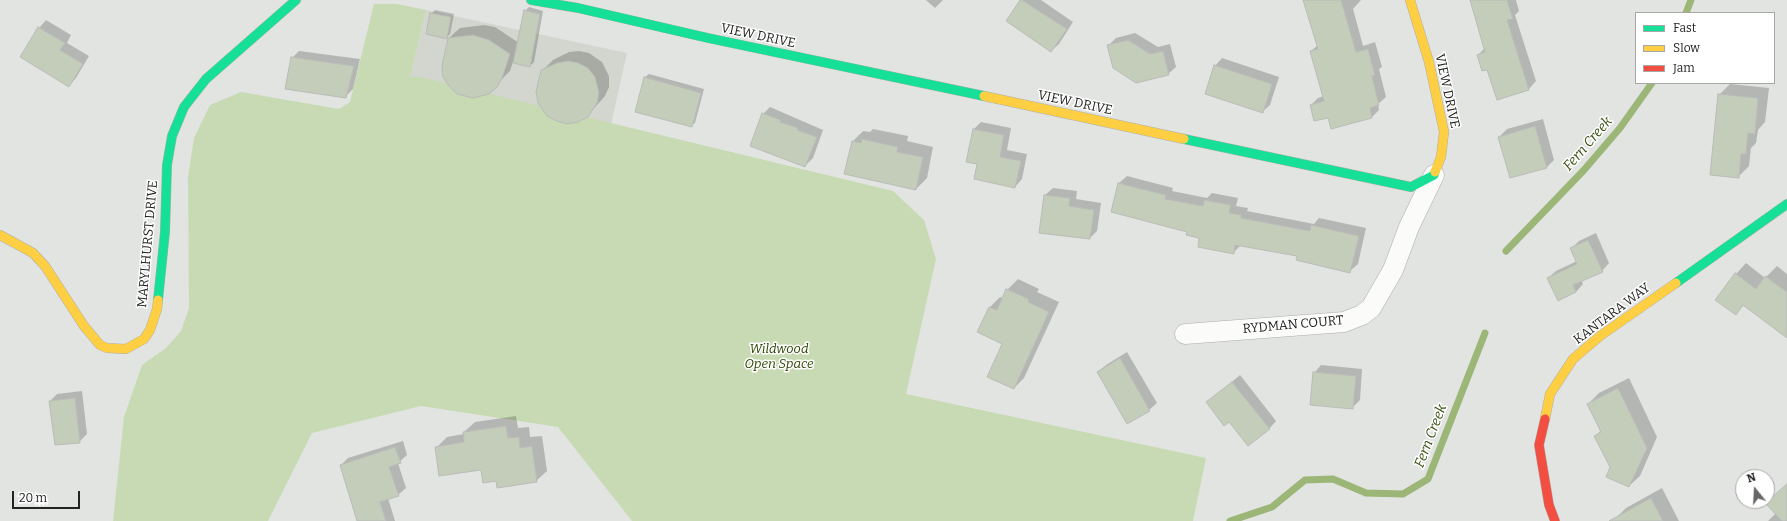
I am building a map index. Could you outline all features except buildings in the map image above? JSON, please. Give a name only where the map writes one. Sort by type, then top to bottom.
[{"type":"street","name":"MARYLHURST DRIVE","points":[[0,236],[33,253],[45,266],[84,326],[100,345],[107,348],[126,350],[144,339],[150,330],[158,310],[165,232],[167,165],[172,136],[184,107],[206,79],[296,0]]},
{"type":"street","name":"VIEW DRIVE","points":[[531,0],[578,8],[708,38],[1411,187],[1434,175],[1441,157],[1444,132],[1429,62],[1410,0]]},
{"type":"street","name":"RYDMAN COURT","points":[[1185,334],[1344,322],[1362,316],[1371,308],[1393,270],[1409,226],[1434,175]]},
{"type":"street","name":"KANTARA WAY","points":[[1555,521],[1549,505],[1539,446],[1550,394],[1573,359],[1600,336],[1787,204]]},
{"type":"shaded area","points":[[426,10],[627,53],[597,187],[394,143]]},
{"type":"green space","name":"Wildwood Open Space","points":[[374,4],[397,4],[426,10],[410,77],[420,77],[893,191],[924,220],[936,259],[906,394],[1206,458],[1193,521],[632,521],[558,427],[421,406],[312,433],[268,521],[113,521],[124,417],[142,365],[166,348],[181,331],[189,308],[188,177],[194,138],[210,105],[241,92],[339,109],[350,102]]},
{"type":"waterway","name":"Fern Creek","points":[[1686,12],[1691,0]]},
{"type":"waterway","name":"Fern Creek","points":[[1506,251],[1584,170],[1620,128],[1651,84]]},
{"type":"waterway","name":"Fern Creek","points":[[1230,521],[1272,507],[1305,480],[1333,479],[1366,493],[1403,494],[1428,479],[1485,333]]},
{"type":"traffic: fast","points":[[158,300],[165,232],[167,165],[172,136],[184,107],[206,79],[296,0]]},
{"type":"traffic: fast","points":[[531,0],[578,8],[708,38],[984,96]]},
{"type":"traffic: fast","points":[[1184,139],[1411,187],[1434,175],[1435,172]]},
{"type":"traffic: fast","points":[[1676,283],[1787,204]]},
{"type":"traffic: slow","points":[[1410,0],[1429,62],[1444,132],[1441,157],[1435,172]]},
{"type":"traffic: slow","points":[[984,96],[1184,139]]},
{"type":"traffic: slow","points":[[0,235],[33,253],[45,266],[84,326],[100,345],[107,348],[126,349],[144,339],[150,330],[157,309],[158,300]]},
{"type":"traffic: slow","points":[[1545,419],[1550,394],[1573,359],[1600,336],[1676,283]]},
{"type":"traffic: jam","points":[[1545,419],[1539,445],[1549,505],[1555,521]]}]
